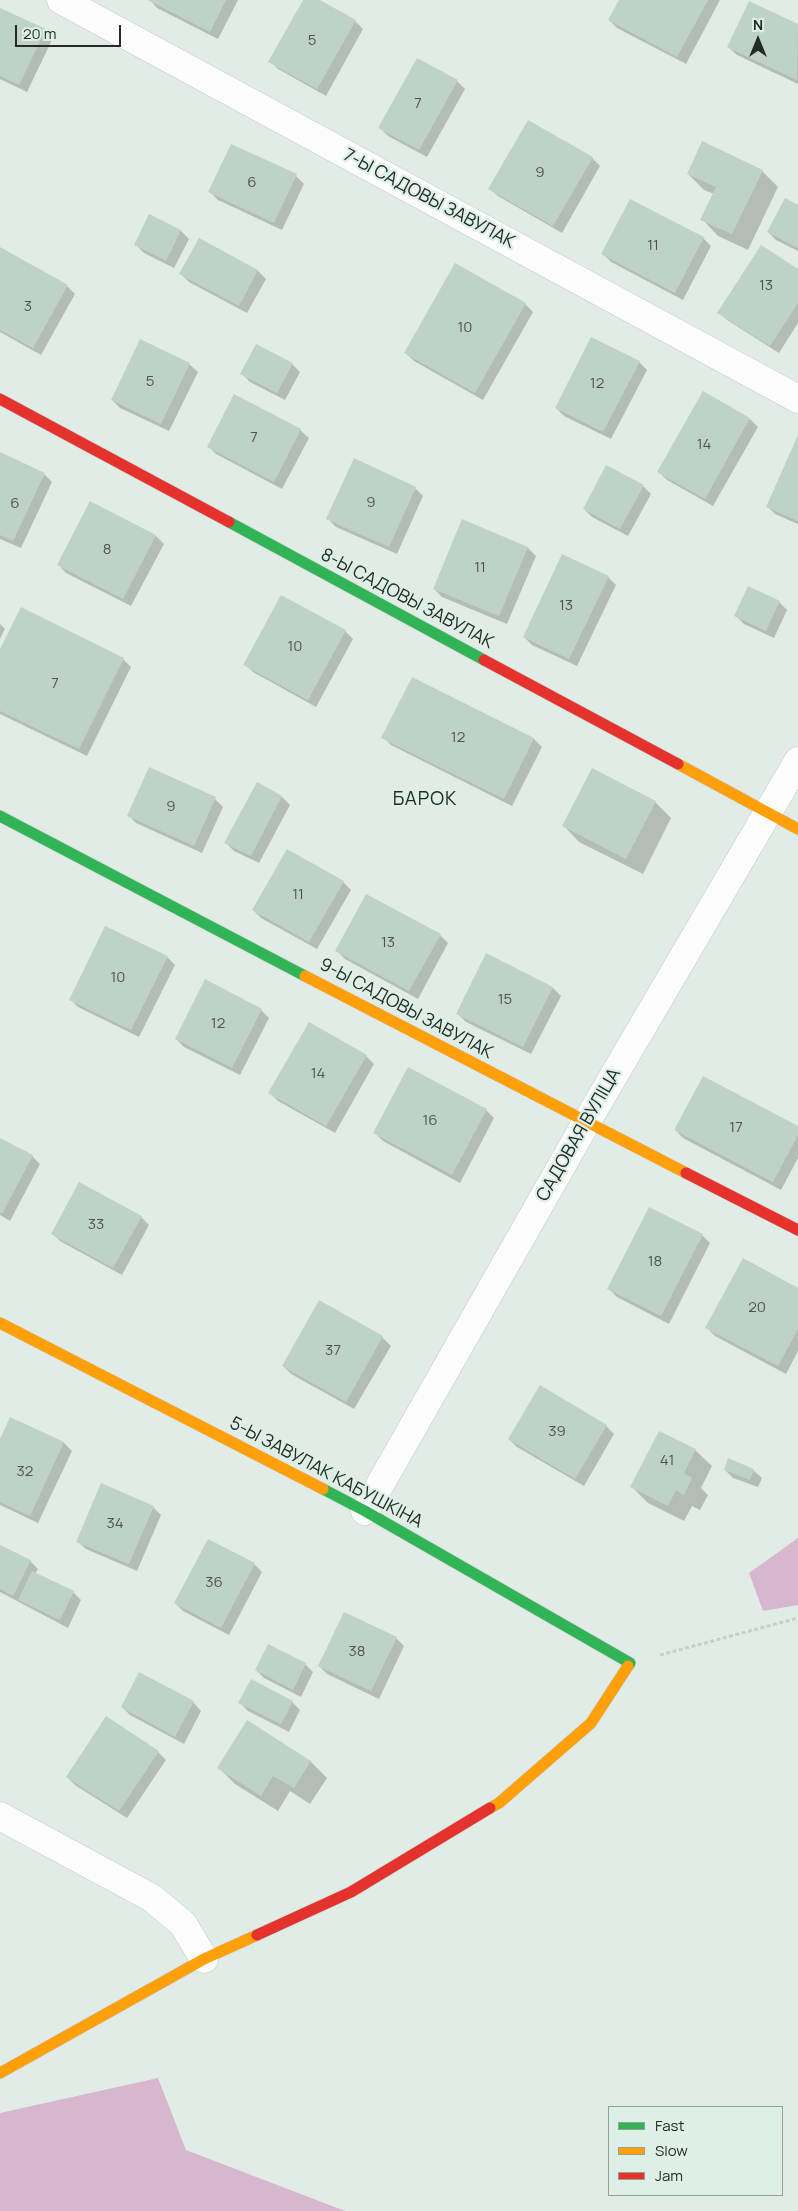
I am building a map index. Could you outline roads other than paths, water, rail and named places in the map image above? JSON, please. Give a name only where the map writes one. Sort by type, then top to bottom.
[{"type":"street","name":"7-Ы САДОВЫ ЗАВУЛАК","points":[[61,0],[798,399]]},
{"type":"street","name":"8-Ы САДОВЫ ЗАВУЛАК","points":[[0,399],[767,814],[798,829]]},
{"type":"street","name":"САДОВАЯ ВУЛІЦА","points":[[365,1511],[586,1123],[798,762]]},
{"type":"street","name":"9-Ы САДОВЫ ЗАВУЛАК","points":[[0,816],[586,1123],[798,1230]]},
{"type":"street","name":"5-Ы ЗАВУЛАК КАБУШКІНА","points":[[0,1323],[365,1511],[630,1663],[591,1723],[499,1803],[351,1892],[204,1959]]},
{"type":"street","points":[[0,1816],[152,1898],[183,1924],[204,1959],[0,2073]]},
{"type":"district","name":"БАРОК","points":[[425,800]]}]
